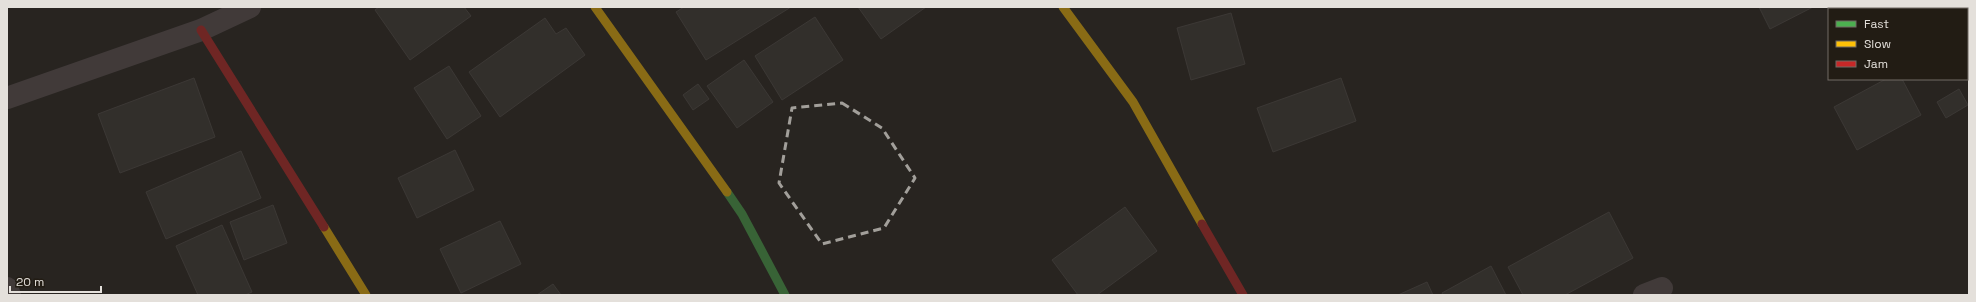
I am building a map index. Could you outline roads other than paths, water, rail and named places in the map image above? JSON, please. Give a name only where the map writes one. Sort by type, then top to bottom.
[{"type":"street","points":[[7,98],[201,30],[250,7]]},
{"type":"street","points":[[595,7],[742,214],[785,295]]},
{"type":"street","points":[[1063,7],[1133,102],[1243,295]]},
{"type":"street","points":[[201,30],[366,295]]},
{"type":"street","points":[[7,288],[10,295]]}]
